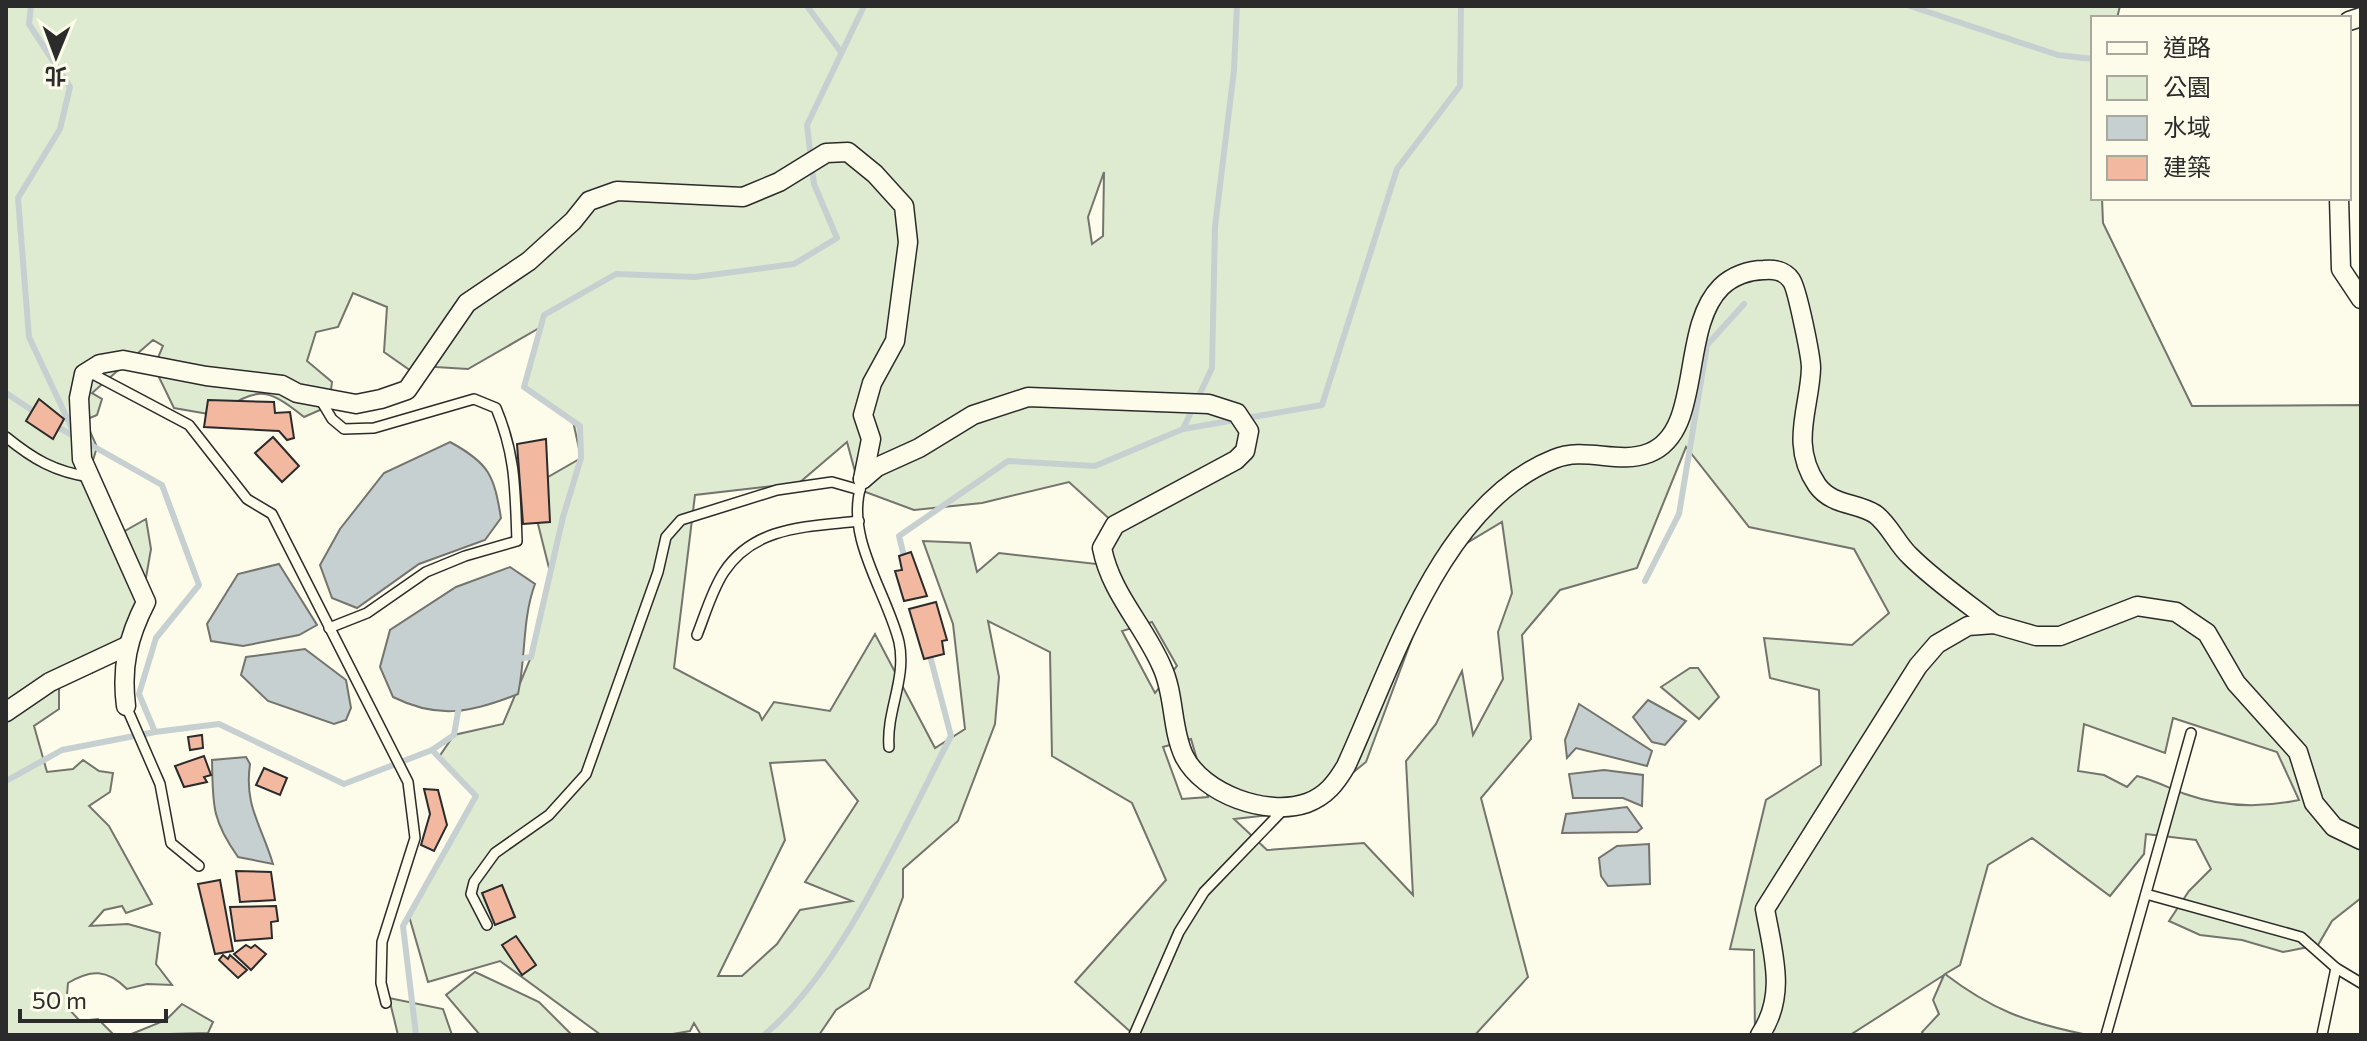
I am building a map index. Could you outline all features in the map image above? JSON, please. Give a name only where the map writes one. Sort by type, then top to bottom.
[{"type":"street","points":[[126,706],[122,677],[127,646],[146,602],[79,448],[79,398],[84,374],[100,364],[123,360],[206,376],[282,385],[318,397],[356,404],[407,390],[467,303],[529,261],[573,221],[589,201],[617,191],[743,197],[779,182],[826,153],[848,152],[875,174],[904,206],[908,242],[895,341],[872,383],[863,415],[871,439],[862,485]]},
{"type":"street","points":[[2339,200],[2341,269],[2361,299]]},
{"type":"street","points":[[862,485],[877,467],[919,448],[973,415],[1028,397],[1128,404],[1209,404],[1237,413],[1249,431],[1245,451],[1236,460],[1115,525],[1102,548],[1113,584],[1164,670],[1176,735],[1191,768],[1200,779],[1238,799],[1286,806],[1304,804],[1335,784],[1431,585],[1465,530],[1492,497],[1526,473],[1561,456],[1634,456],[1656,450],[1666,440],[1682,412],[1693,342],[1706,310],[1723,285],[1747,272],[1778,271],[1794,285],[1811,364],[1803,406],[1804,445],[1816,484],[1831,498],[1875,514],[1912,559],[1994,624]]},
{"type":"street","points":[[1760,1035],[1774,1015],[1776,973],[1765,909],[1918,666],[1937,644],[1968,626],[1994,624],[2036,636],[2060,636],[2137,606],[2176,612],[2195,622],[2207,633],[2236,683],[2298,752],[2314,803],[2334,827],[2361,840]]},
{"type":"street","points":[[6,712],[50,682],[127,646]]},
{"type":"lane","points":[[87,371],[189,425],[247,499],[272,514],[408,782],[415,838],[382,942],[381,983],[386,1003]]},
{"type":"lane","points":[[318,397],[332,419],[344,429],[374,428],[474,399],[496,408],[511,443],[517,541],[465,556],[426,572],[367,613],[329,628]]},
{"type":"lane","points":[[6,437],[29,456],[59,472],[90,477]]},
{"type":"lane","points":[[487,925],[471,894],[474,882],[495,853],[549,815],[586,774],[658,572],[666,537],[681,520],[777,490],[832,482],[862,485],[856,503],[862,543],[899,642],[900,681],[887,726],[889,747]]},
{"type":"lane","points":[[697,635],[724,572],[753,540],[797,528],[859,521]]},
{"type":"lane","points":[[126,706],[160,784],[171,843],[199,866]]},
{"type":"lane","points":[[2106,1035],[2191,733]]},
{"type":"lane","points":[[1134,1035],[1179,932],[1204,892],[1286,806]]},
{"type":"lane","points":[[2146,894],[2301,937],[2336,968],[2361,983]]},
{"type":"lane","points":[[2322,1035],[2336,968]]},
{"type":"green space","points":[[6,6],[2120,6],[2118,16],[2091,16],[2091,200],[2102,200],[2103,223],[2192,406],[2361,405],[2361,898],[2332,921],[2318,945],[2283,952],[2242,940],[2200,935],[2169,921],[2189,891],[2211,869],[2196,840],[2146,834],[2144,854],[2110,896],[2032,838],[1988,865],[1960,965],[1945,974],[1978,997],[2010,1013],[2083,1034],[1924,1035],[1922,1032],[1939,1014],[1933,1000],[1944,975],[1850,1035],[1755,1035],[1754,950],[1730,949],[1766,800],[1821,765],[1819,690],[1770,678],[1764,638],[1852,645],[1889,613],[1854,549],[1749,527],[1686,447],[1637,568],[1560,590],[1522,635],[1531,739],[1481,798],[1528,977],[1475,1035],[1134,1035],[1075,982],[1166,880],[1132,803],[1052,756],[1050,652],[988,621],[999,677],[995,724],[958,821],[903,869],[903,897],[869,988],[836,1010],[819,1035],[701,1035],[694,1023],[690,1031],[667,1035],[601,1035],[500,961],[428,982],[409,916],[476,796],[439,757],[454,735],[503,724],[531,657],[550,572],[529,488],[581,458],[573,421],[524,387],[541,327],[468,369],[419,366],[414,373],[384,352],[387,307],[353,293],[338,327],[316,332],[307,361],[332,382],[329,406],[304,417],[279,399],[260,394],[240,400],[214,415],[174,408],[154,367],[163,346],[153,340],[92,393],[102,399],[97,415],[85,420],[97,447],[90,470],[121,533],[146,519],[151,549],[137,629],[102,657],[92,673],[68,669],[59,682],[59,709],[34,726],[47,772],[73,769],[83,760],[99,771],[113,773],[110,792],[89,806],[109,826],[152,904],[126,913],[122,906],[104,910],[90,926],[128,924],[160,933],[156,964],[172,985],[147,984],[127,989],[113,978],[99,973],[84,975],[68,983],[66,1006],[80,1021],[98,1019],[114,1035],[6,1035]],"holes":[[[1104,172],[1103,236],[1092,244],[1088,217]],[[847,442],[860,490],[914,510],[982,503],[1069,482],[1115,524],[1105,565],[999,553],[977,572],[970,543],[923,541],[953,624],[965,729],[935,748],[875,634],[830,711],[774,702],[762,720],[759,713],[674,668],[695,495],[799,483]],[[1502,522],[1512,593],[1498,632],[1503,679],[1473,735],[1462,671],[1436,724],[1406,761],[1413,895],[1364,843],[1267,850],[1234,819],[1305,811],[1366,762],[1442,558]],[[1152,622],[1177,666],[1155,693],[1122,631]],[[2173,718],[2277,752],[2299,800],[2256,805],[2227,804],[2185,794],[2137,776],[2127,787],[2104,775],[2078,771],[2084,724],[2165,753]],[[1191,739],[1208,797],[1182,799],[1163,747]],[[825,760],[858,801],[805,882],[852,901],[800,910],[777,944],[742,976],[718,976],[785,840],[770,763]]]},
{"type":"green space","points":[[1690,668],[1698,668],[1719,697],[1699,719],[1661,687]]},
{"type":"green space","points":[[475,972],[539,1002],[572,1035],[480,1035],[446,995]]},
{"type":"green space","points":[[389,998],[443,1009],[452,1035],[398,1035]]},
{"type":"green space","points":[[182,1004],[213,1022],[208,1033],[129,1035],[166,1020]]},
{"type":"water","points":[[450,442],[481,464],[496,491],[501,518],[485,540],[419,564],[357,608],[332,598],[320,565],[340,529],[384,473]]},
{"type":"water","points":[[279,564],[317,625],[299,635],[243,646],[211,641],[207,624],[238,574]]},
{"type":"water","points":[[510,567],[535,584],[528,611],[518,694],[456,711],[426,709],[393,697],[380,667],[390,630],[456,587]]},
{"type":"water","points":[[305,649],[346,680],[351,708],[346,720],[334,724],[268,701],[241,675],[246,657]]},
{"type":"water","points":[[1648,700],[1686,721],[1665,745],[1652,742],[1633,717]]},
{"type":"water","points":[[1579,704],[1652,751],[1647,766],[1576,748],[1567,758],[1565,740]]},
{"type":"water","points":[[246,757],[250,764],[251,804],[273,864],[238,857],[215,811],[212,760]]},
{"type":"water","points":[[1604,770],[1643,775],[1642,806],[1623,798],[1573,798],[1569,774]]},
{"type":"water","points":[[1627,807],[1642,828],[1637,832],[1562,833],[1566,814]]},
{"type":"water","points":[[1649,844],[1650,884],[1608,886],[1601,876],[1599,858],[1617,846]]},
{"type":"building","points":[[39,399],[64,419],[53,439],[26,421]]},
{"type":"building","points":[[208,400],[274,402],[275,413],[290,412],[294,438],[287,440],[279,431],[204,427]]},
{"type":"building","points":[[273,437],[299,466],[282,482],[255,453]]},
{"type":"building","points":[[546,439],[550,522],[523,524],[517,444]]},
{"type":"building","points":[[911,552],[927,596],[904,601],[895,571],[902,570],[899,556]]},
{"type":"building","points":[[936,602],[947,640],[942,641],[944,654],[924,659],[909,609]]},
{"type":"building","points":[[202,735],[203,748],[190,750],[188,737]]},
{"type":"building","points":[[204,756],[211,775],[204,777],[207,782],[184,787],[175,766]]},
{"type":"building","points":[[264,768],[287,778],[280,795],[256,785]]},
{"type":"building","points":[[424,789],[438,790],[447,825],[434,851],[421,845],[430,814]]},
{"type":"building","points":[[236,871],[271,872],[275,900],[240,902]]},
{"type":"building","points":[[220,880],[233,951],[215,954],[198,884]]},
{"type":"building","points":[[502,885],[515,917],[495,925],[482,893]]},
{"type":"building","points":[[276,906],[278,921],[271,922],[272,938],[235,941],[230,907]]},
{"type":"building","points":[[516,936],[536,965],[522,975],[502,945]]},
{"type":"building","points":[[246,945],[251,948],[255,945],[266,954],[251,970],[234,954]]},
{"type":"building","points":[[223,955],[228,959],[230,955],[247,970],[238,978],[219,960]]},
{"type":"waterway","points":[[31,6],[29,24],[70,87],[60,129],[18,198],[29,337],[75,435]]},
{"type":"waterway","points":[[807,6],[841,52]]},
{"type":"waterway","points":[[518,659],[531,657],[563,517],[581,458],[580,426],[524,387],[544,315],[616,274],[695,277],[794,264],[837,238],[814,184],[807,125],[864,6]]},
{"type":"waterway","points":[[1183,429],[1212,368],[1215,227],[1234,70],[1237,6]]},
{"type":"waterway","points":[[905,560],[899,536],[1008,461],[1095,466],[1183,429],[1322,405],[1397,169],[1460,86],[1461,6]]},
{"type":"waterway","points":[[1910,6],[2058,55],[2091,59]]},
{"type":"waterway","points":[[1645,581],[1679,514],[1707,345],[1744,304]]},
{"type":"waterway","points":[[6,393],[36,413]]},
{"type":"waterway","points":[[52,424],[74,436]]},
{"type":"waterway","points":[[84,441],[162,485],[199,585],[156,638],[139,694],[155,732]]},
{"type":"waterway","points":[[764,1035],[792,1007],[845,936],[869,896],[951,736],[929,652]]},
{"type":"waterway","points":[[432,750],[454,735],[459,706]]},
{"type":"waterway","points":[[6,781],[62,750],[155,732],[219,724],[344,784],[432,750],[476,796],[403,926],[416,1035]]}]
